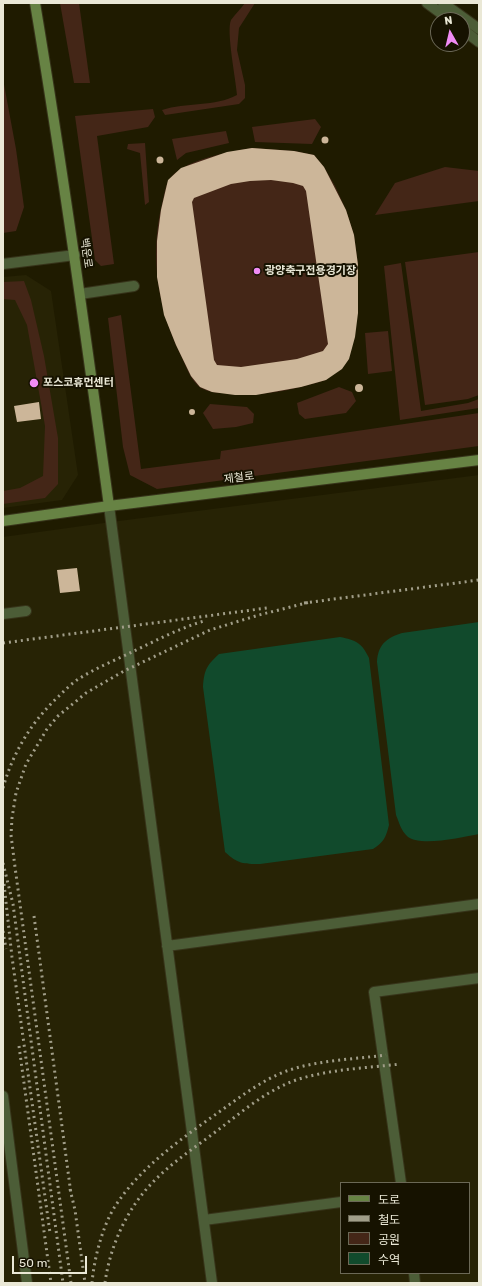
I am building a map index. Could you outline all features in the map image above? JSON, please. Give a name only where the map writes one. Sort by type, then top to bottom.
[{"type":"main road","name":"백운로","points":[[35,3],[55,120],[109,506]]},
{"type":"main road","name":"제철로","points":[[3,521],[109,506],[479,460]]},
{"type":"street","points":[[427,3],[439,12]]},
{"type":"street","points":[[443,3],[479,29]]},
{"type":"street","points":[[470,35],[479,42]]},
{"type":"street","points":[[3,264],[75,256]]},
{"type":"street","points":[[80,294],[134,286]]},
{"type":"street","points":[[109,506],[212,1283]]},
{"type":"street","points":[[3,614],[26,611]]},
{"type":"street","points":[[167,946],[479,904]]},
{"type":"street","points":[[401,1182],[374,992],[479,978]]},
{"type":"street","points":[[3,1096],[27,1283]]},
{"type":"street","points":[[204,1220],[340,1202]]},
{"type":"shaded area","name":"포스코휴먼센터","points":[[26,275],[51,291],[78,475],[62,500],[3,508],[3,277]]},
{"type":"shaded area","points":[[479,475],[479,1283],[3,1283],[3,537]]},
{"type":"green space","points":[[60,3],[79,3],[90,83],[74,83]]},
{"type":"green space","points":[[245,3],[255,3],[239,28],[237,50],[245,85],[245,98],[239,104],[165,115],[162,110],[181,106],[210,103],[228,99],[237,95],[230,45],[230,26],[231,20]]},
{"type":"green space","points":[[3,79],[16,149],[24,207],[16,231],[3,233]]},
{"type":"green space","points":[[153,109],[155,117],[148,127],[97,136],[114,264],[101,266],[95,260],[75,116]]},
{"type":"green space","points":[[315,119],[321,127],[312,144],[255,142],[252,127]]},
{"type":"green space","points":[[226,131],[229,143],[186,153],[177,160],[172,139]]},
{"type":"green space","points":[[145,143],[149,202],[145,205],[140,153],[127,149],[128,144]]},
{"type":"green space","name":"광양축구전용경기장","points":[[252,148],[294,151],[314,155],[324,167],[346,210],[354,235],[358,265],[358,313],[326,380],[288,390],[263,394],[215,392],[201,388],[192,379],[174,341],[167,322],[158,284],[156,264],[158,224],[166,185],[175,173],[194,162],[206,158]]},
{"type":"green space","points":[[445,167],[479,171],[479,201],[375,215],[395,183]]},
{"type":"green space","points":[[479,252],[479,395],[468,399],[425,405],[405,262]]},
{"type":"green space","points":[[401,263],[421,411],[468,403],[479,399],[479,408],[400,420],[384,266]]},
{"type":"green space","points":[[24,281],[31,300],[44,356],[58,438],[58,484],[45,498],[3,504],[3,491],[20,488],[43,476],[45,426],[27,325],[15,300],[3,299],[3,282]]},
{"type":"green space","points":[[121,315],[141,469],[220,459],[221,451],[479,413],[479,446],[157,489],[130,475],[123,447],[108,318]]},
{"type":"green space","points":[[388,331],[392,371],[368,374],[365,333]]},
{"type":"green space","points":[[339,387],[352,392],[356,401],[346,413],[305,419],[299,414],[297,403]]},
{"type":"green space","points":[[210,404],[247,407],[254,414],[253,423],[236,427],[213,429],[203,413]]},
{"type":"water","points":[[479,622],[479,834],[432,841],[414,840],[408,837],[404,832],[396,815],[377,662],[379,651],[387,640],[402,633]]},
{"type":"water","points":[[340,637],[350,639],[358,643],[364,649],[369,658],[389,825],[386,836],[380,844],[373,849],[260,864],[237,861],[225,852],[203,687],[204,676],[207,668],[219,654]]},
{"type":"building","points":[[325,137],[328,140],[325,143],[322,140]]},
{"type":"building","points":[[252,148],[294,151],[314,155],[324,167],[346,210],[354,235],[358,265],[358,313],[355,337],[349,359],[342,369],[326,380],[301,387],[256,395],[235,395],[212,392],[200,387],[191,376],[176,345],[164,315],[157,277],[157,241],[161,210],[168,180],[181,168],[227,152]],"holes":[[[271,180],[303,186],[306,191],[328,344],[323,351],[297,359],[241,367],[217,365],[214,360],[192,202],[194,198],[231,184]]]},
{"type":"building","points":[[160,156],[163,157],[163,163],[160,164],[157,163],[156,160],[157,157]]},
{"type":"building","points":[[357,384],[361,384],[363,388],[361,392],[357,392],[355,390],[355,386]]},
{"type":"building","points":[[39,402],[41,419],[17,422],[14,406]]},
{"type":"building","points":[[192,409],[195,412],[192,415],[189,412]]},
{"type":"building","points":[[77,568],[80,591],[60,593],[57,570]]},
{"type":"railway","points":[[304,603],[479,580]]},
{"type":"railway","points":[[71,1283],[11,835],[16,793],[26,764],[47,729],[58,716],[86,693],[124,671],[210,630],[259,615],[310,602]]},
{"type":"railway","points":[[3,643],[267,608]]},
{"type":"railway","points":[[3,788],[12,762],[32,727],[49,706],[72,683],[98,668],[186,627],[204,621]]},
{"type":"railway","points":[[3,863],[13,904],[63,1283]]},
{"type":"railway","points":[[4,884],[12,957],[50,1233]]},
{"type":"railway","points":[[34,916],[71,1194]]},
{"type":"railway","points":[[3,931],[6,949]]},
{"type":"railway","points":[[19,1046],[51,1283]]},
{"type":"railway","points":[[92,1283],[99,1244],[114,1208],[124,1193],[148,1167],[176,1144],[246,1093],[285,1071],[318,1063],[386,1055]]},
{"type":"railway","points":[[105,1283],[107,1269],[116,1241],[137,1201],[156,1179],[170,1166],[246,1108],[266,1095],[299,1079],[337,1071],[400,1064]]},
{"type":"railway","points":[[70,1189],[75,1210],[85,1283]]},
{"type":"place","name":"광양축구전용경기장","points":[[257,271]]},
{"type":"place","name":"포스코휴먼센터","points":[[34,383]]}]
